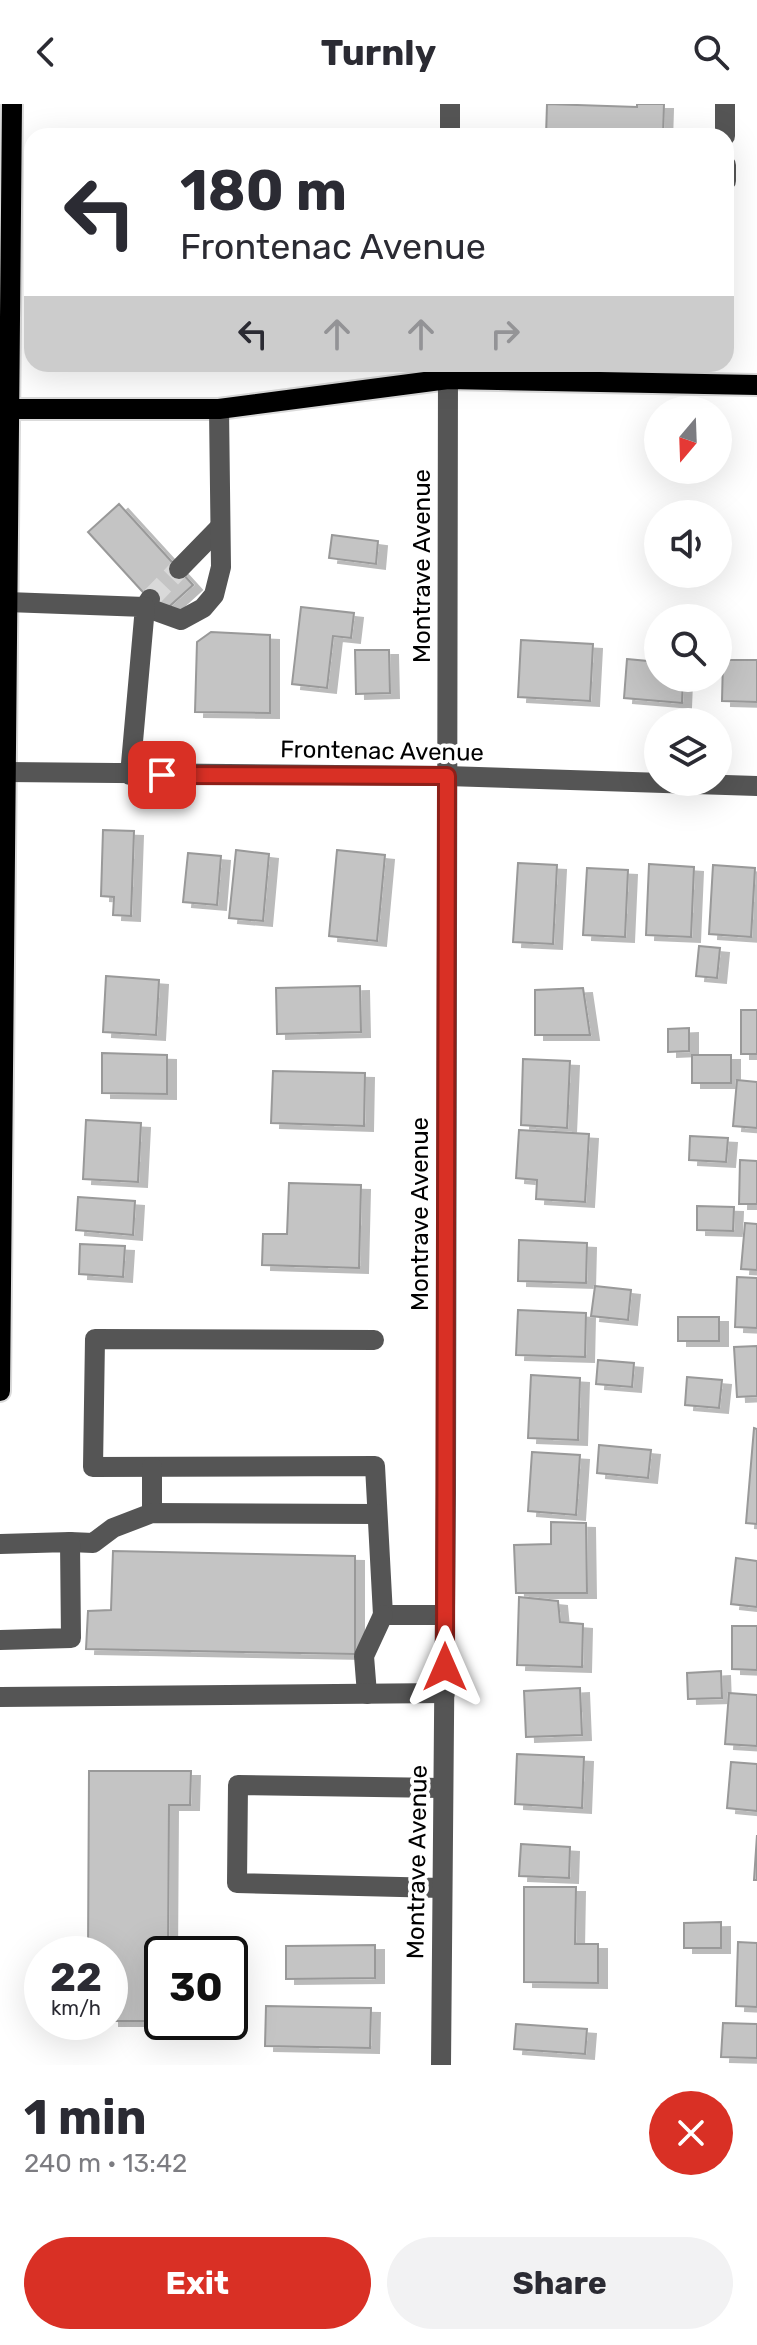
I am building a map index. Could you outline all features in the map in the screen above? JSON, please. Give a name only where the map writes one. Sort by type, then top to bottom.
[{"type":"main road","points":[[0,1391],[7,602],[5,409],[12,104]]},
{"type":"main road","points":[[5,409],[219,409],[448,372],[757,385]]},
{"type":"street","points":[[450,104],[450,128]]},
{"type":"street","points":[[725,104],[725,128]]},
{"type":"street","name":"Montrave Avenue","points":[[441,2065],[445,1693],[448,372]]},
{"type":"street","points":[[7,602],[148,603],[181,620],[203,608],[214,595],[221,567],[219,409]]},
{"type":"street","points":[[179,569],[220,527]]},
{"type":"street","points":[[130,775],[148,603]]},
{"type":"street","name":"Frontenac Avenue","points":[[5,772],[447,776],[757,786]]},
{"type":"street","points":[[367,1694],[364,1656],[383,1615],[375,1466],[93,1467],[95,1339],[374,1340]]},
{"type":"street","points":[[152,1467],[152,1513]]},
{"type":"street","points":[[0,1544],[93,1543],[113,1528],[152,1513],[377,1514]]},
{"type":"street","points":[[0,1640],[71,1638],[70,1542]]},
{"type":"street","points":[[383,1615],[445,1615]]},
{"type":"street","points":[[0,1697],[445,1693]]},
{"type":"street","points":[[442,1888],[237,1883],[238,1785],[443,1788]]},
{"type":"building","points":[[547,104],[637,107],[637,104],[664,104],[663,128],[546,128]]},
{"type":"building","points":[[119,504],[193,585],[162,613],[88,532]]},
{"type":"building","points":[[332,535],[378,541],[376,564],[329,558]]},
{"type":"building","points":[[301,607],[354,613],[351,638],[333,636],[327,688],[292,684]]},
{"type":"building","points":[[211,632],[270,635],[270,713],[195,712],[197,642]]},
{"type":"building","points":[[521,640],[593,644],[590,701],[518,697]]},
{"type":"building","points":[[355,650],[389,650],[390,693],[356,694]]},
{"type":"building","points":[[627,659],[644,661],[644,692],[682,692],[682,703],[624,698]]},
{"type":"building","points":[[732,660],[757,660],[757,702],[722,701],[722,692],[732,692]]},
{"type":"building","points":[[103,830],[134,831],[131,916],[113,915],[114,897],[101,896]]},
{"type":"building","points":[[236,850],[269,854],[263,921],[229,918]]},
{"type":"building","points":[[337,850],[385,855],[377,941],[329,936]]},
{"type":"building","points":[[188,853],[221,856],[217,905],[183,902]]},
{"type":"building","points":[[518,863],[557,865],[553,944],[513,942]]},
{"type":"building","points":[[649,864],[694,867],[691,937],[646,935]]},
{"type":"building","points":[[713,865],[755,868],[751,937],[709,934]]},
{"type":"building","points":[[587,868],[628,870],[625,937],[583,935]]},
{"type":"building","points":[[699,946],[720,948],[717,978],[696,976]]},
{"type":"building","points":[[106,976],[159,980],[156,1035],[103,1032]]},
{"type":"building","points":[[360,986],[361,1032],[277,1034],[276,988]]},
{"type":"building","points":[[583,988],[590,1035],[535,1035],[535,990]]},
{"type":"building","points":[[741,1010],[757,1010],[757,1054],[741,1054]]},
{"type":"building","points":[[689,1028],[689,1051],[668,1052],[668,1029]]},
{"type":"building","points":[[102,1053],[167,1055],[167,1094],[102,1093]]},
{"type":"building","points":[[692,1055],[731,1055],[731,1083],[692,1083]]},
{"type":"building","points":[[523,1059],[570,1061],[567,1128],[521,1125]]},
{"type":"building","points":[[273,1071],[365,1073],[364,1126],[271,1123]]},
{"type":"building","points":[[737,1080],[757,1082],[757,1128],[733,1126]]},
{"type":"building","points":[[86,1120],[141,1123],[138,1182],[83,1179]]},
{"type":"building","points":[[519,1130],[589,1134],[585,1202],[536,1199],[537,1180],[516,1178]]},
{"type":"building","points":[[690,1136],[728,1138],[726,1162],[689,1160]]},
{"type":"building","points":[[740,1160],[757,1161],[757,1204],[739,1204]]},
{"type":"building","points":[[289,1183],[361,1185],[359,1268],[262,1265],[263,1234],[287,1234]]},
{"type":"building","points":[[78,1197],[135,1201],[133,1235],[76,1230]]},
{"type":"building","points":[[697,1206],[734,1207],[733,1231],[697,1230]]},
{"type":"building","points":[[745,1223],[757,1224],[757,1270],[741,1269]]},
{"type":"building","points":[[519,1240],[587,1243],[586,1283],[518,1281]]},
{"type":"building","points":[[80,1244],[125,1246],[123,1277],[79,1274]]},
{"type":"building","points":[[737,1277],[757,1278],[757,1328],[735,1327]]},
{"type":"building","points":[[595,1286],[631,1290],[628,1320],[591,1316]]},
{"type":"building","points":[[518,1310],[586,1313],[585,1357],[516,1355]]},
{"type":"building","points":[[678,1317],[719,1317],[719,1341],[678,1341]]},
{"type":"building","points":[[757,1346],[757,1396],[737,1397],[734,1347]]},
{"type":"building","points":[[598,1360],[634,1363],[632,1387],[596,1384]]},
{"type":"building","points":[[531,1375],[580,1378],[578,1440],[528,1438]]},
{"type":"building","points":[[687,1377],[722,1380],[719,1408],[685,1405]]},
{"type":"building","points":[[754,1428],[757,1429],[757,1524],[746,1523]]},
{"type":"building","points":[[599,1445],[651,1450],[648,1478],[597,1473]]},
{"type":"building","points":[[532,1452],[580,1455],[576,1515],[528,1511]]},
{"type":"building","points":[[551,1522],[586,1523],[587,1593],[516,1593],[514,1545],[551,1544]]},
{"type":"building","points":[[113,1551],[355,1556],[355,1654],[86,1649],[88,1611],[111,1610]]},
{"type":"building","points":[[736,1558],[757,1561],[757,1607],[731,1604]]},
{"type":"building","points":[[519,1597],[558,1601],[560,1622],[583,1624],[582,1667],[517,1665]]},
{"type":"building","points":[[732,1626],[757,1626],[757,1670],[732,1669]]},
{"type":"building","points":[[721,1671],[722,1698],[688,1699],[687,1673]]},
{"type":"building","points":[[580,1688],[582,1735],[526,1737],[524,1691]]},
{"type":"building","points":[[729,1693],[757,1695],[757,1746],[725,1744]]},
{"type":"building","points":[[517,1754],[584,1757],[582,1808],[515,1804]]},
{"type":"building","points":[[731,1762],[757,1764],[757,1811],[727,1808]]},
{"type":"building","points":[[89,1771],[191,1771],[190,1805],[169,1805],[168,1936],[144,1936],[144,2021],[128,2021],[128,1936],[88,1936]]},
{"type":"building","points":[[757,1835],[757,1880],[754,1880]]},
{"type":"building","points":[[521,1844],[570,1847],[569,1878],[519,1876]]},
{"type":"building","points":[[524,1887],[576,1887],[575,1944],[598,1944],[598,1983],[524,1982]]},
{"type":"building","points":[[721,1922],[721,1948],[684,1948],[684,1923]]},
{"type":"building","points":[[738,1942],[757,1943],[757,2007],[736,2006]]},
{"type":"building","points":[[375,1945],[375,1978],[286,1979],[286,1946]]},
{"type":"building","points":[[266,2006],[371,2008],[370,2048],[265,2046]]},
{"type":"building","points":[[723,2023],[757,2024],[757,2058],[721,2057]]},
{"type":"building","points":[[516,2024],[587,2029],[585,2054],[514,2049]]},
{"type":"tunnel","points":[[150,599],[179,569]]},
{"type":"route","points":[[162,775],[447,776],[445,1667]]}]
